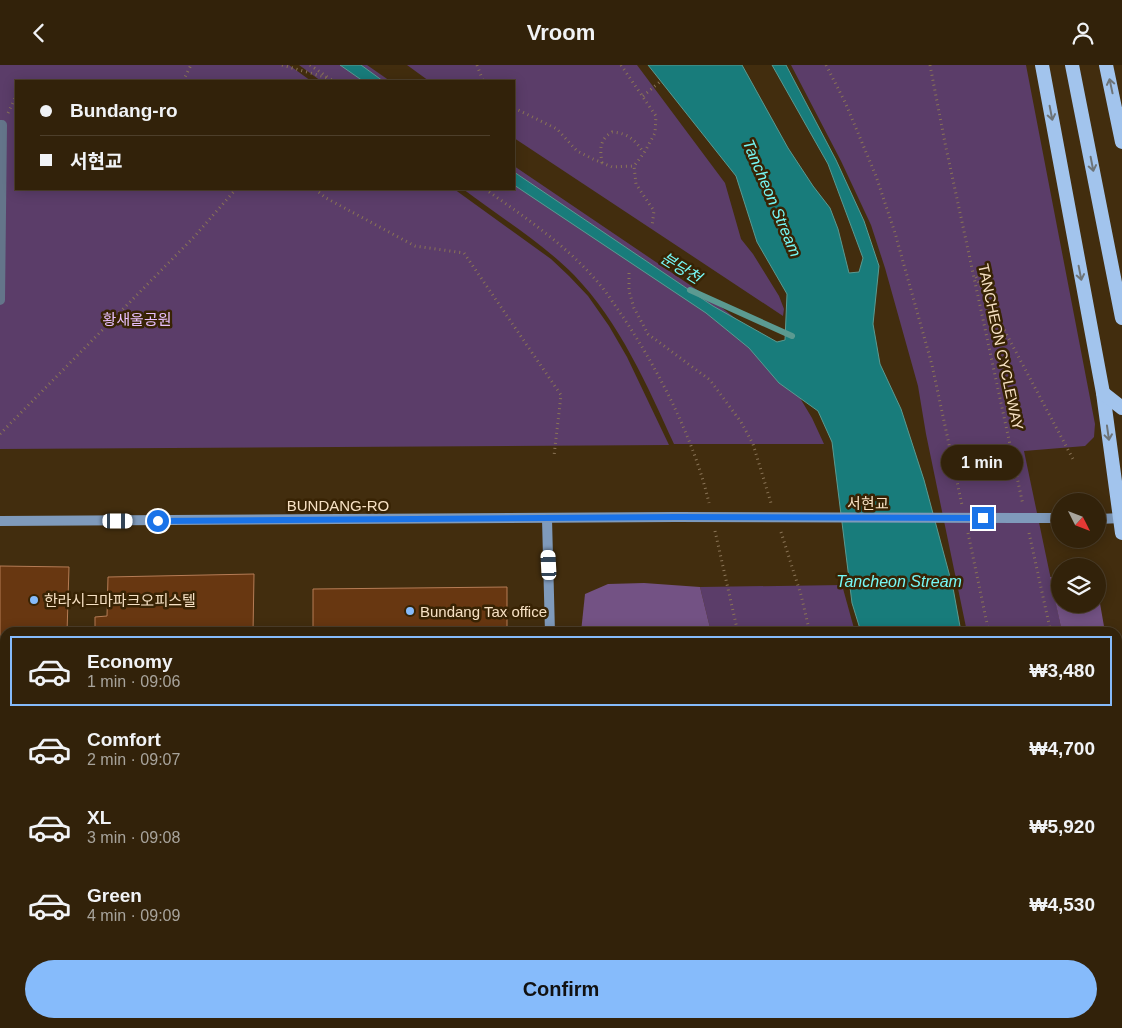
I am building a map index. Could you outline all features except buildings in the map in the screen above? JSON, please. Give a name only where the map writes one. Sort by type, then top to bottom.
[{"type":"highway","points":[[1042,65],[1103,393],[1122,533]]},
{"type":"highway","points":[[1072,65],[1122,318]]},
{"type":"highway","points":[[1106,65],[1122,142]]},
{"type":"highway","points":[[1103,393],[1122,408]]},
{"type":"main road","name":"서현교","points":[[676,517],[1051,518]]},
{"type":"main road","name":"BUNDANG-RO","points":[[0,521],[676,517]]},
{"type":"main road","points":[[1106,519],[1121,518]]},
{"type":"main road","points":[[546,519],[550,627]]},
{"type":"street","points":[[0,125],[2,125],[0,300]]},
{"type":"path","points":[[184,80],[191,65]]},
{"type":"path","points":[[282,65],[328,78]]},
{"type":"path","points":[[310,65],[331,80]]},
{"type":"path","points":[[477,65],[483,80]]},
{"type":"path","points":[[621,65],[656,116],[655,133],[634,166],[636,184],[654,211],[652,226]]},
{"type":"path","points":[[826,65],[845,102],[876,176],[895,233],[932,365],[963,510]]},
{"type":"path","name":"TANCHEON CYCLEWAY","points":[[930,65],[1024,507]]},
{"type":"path","points":[[643,96],[660,81]]},
{"type":"path","points":[[515,108],[558,129],[578,151],[602,163],[612,167],[634,166]]},
{"type":"path","points":[[602,163],[600,149],[602,141],[612,132],[622,133],[635,140],[644,153]]},
{"type":"path","points":[[0,434],[194,237],[235,190]]},
{"type":"path","points":[[316,190],[326,198],[415,246],[464,253],[561,395],[554,456]]},
{"type":"path","points":[[486,190],[564,249],[601,286],[632,330],[658,375],[682,427],[704,480],[710,509]]},
{"type":"path","points":[[973,272],[1074,461]]},
{"type":"path","points":[[629,273],[629,291],[634,308],[648,334],[710,380],[741,422],[753,444],[774,510]]},
{"type":"path","points":[[1028,526],[1050,627]]},
{"type":"path","points":[[714,528],[737,627]]},
{"type":"path","points":[[780,529],[801,595],[809,627]]},
{"type":"path","points":[[967,529],[988,627]]},
{"type":"green space","name":"황새울공원","points":[[0,65],[289,65],[310,80],[15,80],[15,190],[455,190],[551,259],[588,296],[609,326],[627,357],[669,445],[0,449]]},
{"type":"green space","points":[[299,65],[367,65],[389,80],[320,80]]},
{"type":"green space","points":[[407,65],[637,65],[725,183],[741,239],[753,254],[779,296],[784,309],[783,316],[515,139],[515,80],[428,80]]},
{"type":"green space","points":[[791,65],[1026,65],[1095,424],[1094,437],[1085,446],[1024,451],[1051,580],[1051,613],[1058,613],[1061,627],[966,627],[926,434],[918,386],[871,225],[841,161]]},
{"type":"green space","points":[[515,167],[712,300],[758,336],[791,383],[812,418],[824,444],[674,444],[631,355],[605,313],[574,275],[520,230],[464,190],[515,190]]},
{"type":"green space","points":[[842,585],[854,627],[710,627],[700,587]]},
{"type":"shaded area","points":[[644,583],[700,587],[710,627],[582,627],[585,594],[608,584]]},
{"type":"shaded area","points":[[1058,613],[1102,613],[1104,627],[1061,627]]},
{"type":"water","points":[[340,65],[361,65],[382,80],[362,80]]},
{"type":"water","name":"Tancheon Stream","points":[[648,65],[742,65],[788,148],[830,208],[838,229],[849,273],[859,272],[863,258],[828,164],[772,65],[786,65],[836,160],[864,221],[879,266],[873,324],[880,364],[901,409],[924,480],[953,588],[960,627],[859,627],[852,603],[832,442],[818,411],[779,383],[749,348],[706,313],[515,186],[515,173],[713,306],[777,342],[785,340],[787,294],[757,242],[736,176]]},
{"type":"waterway","name":"분당천","points":[[690,290],[792,336]]},
{"type":"place","name":"한라시그마파크오피스텔","points":[[34,600]]},
{"type":"place","name":"Bundang Tax office","points":[[410,611]]},
{"type":"route","points":[[158,521],[676,517],[983,518]]}]
